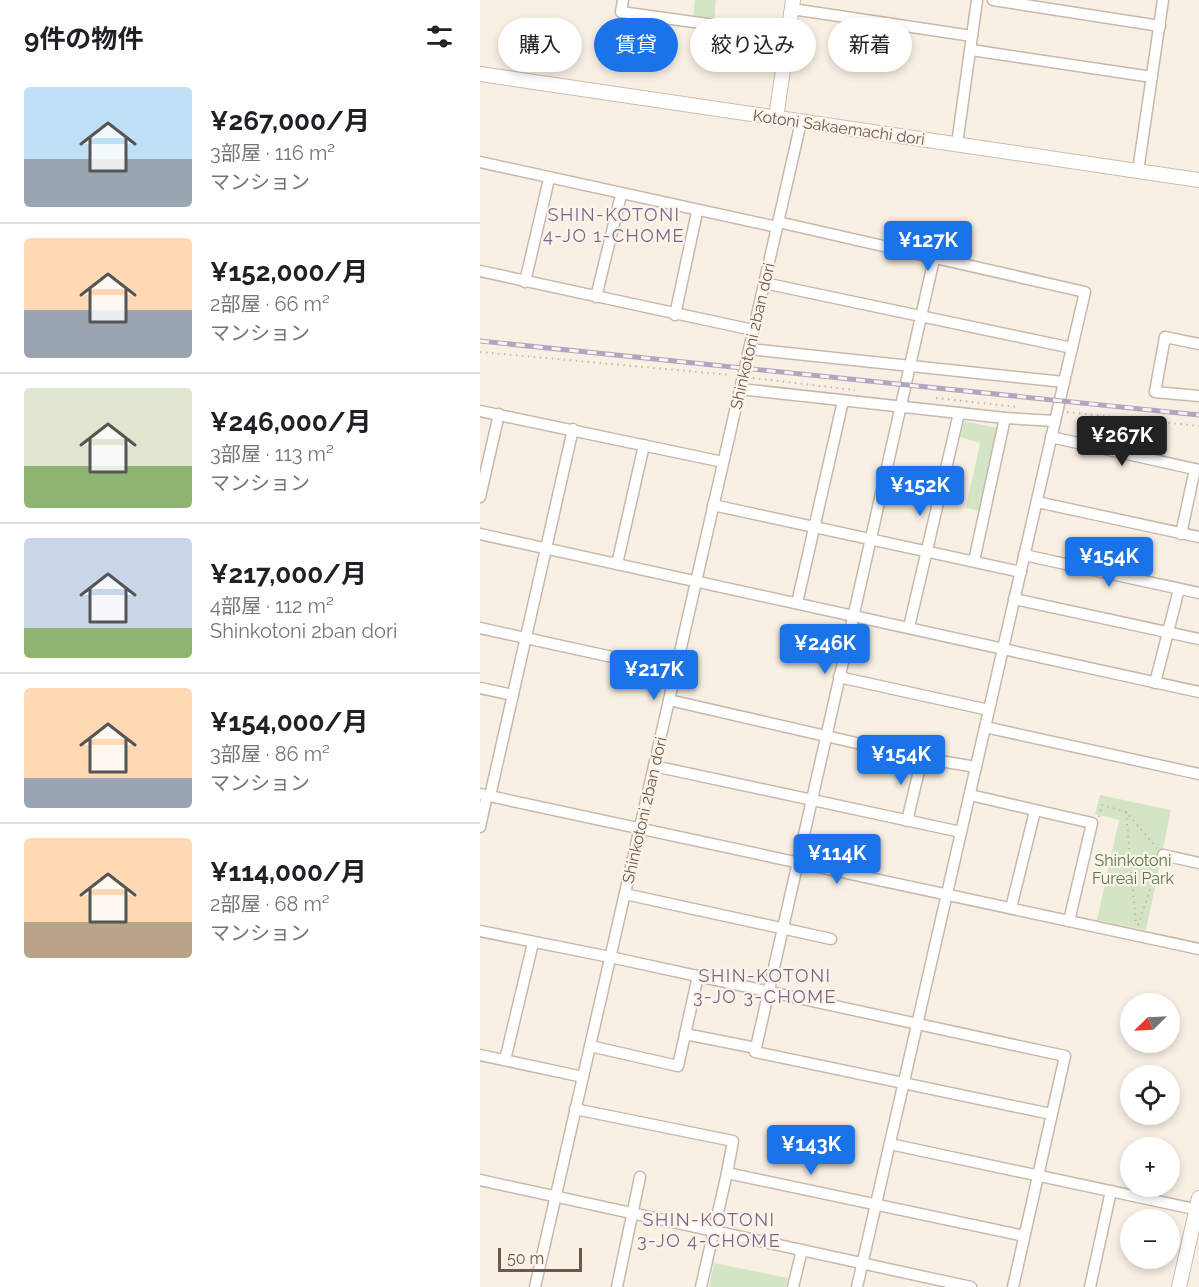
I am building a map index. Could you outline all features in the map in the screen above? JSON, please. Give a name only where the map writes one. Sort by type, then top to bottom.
[{"type":"main road","points":[[776,118],[783,72]]},
{"type":"main road","name":"Kotoni Sakaemachi dori","points":[[480,74],[1199,180]]},
{"type":"main road","points":[[1179,1287],[1198,1206]]},
{"type":"street","points":[[623,0],[621,12],[690,22]]},
{"type":"street","points":[[957,144],[977,0]]},
{"type":"street","points":[[993,0],[1160,26]]},
{"type":"street","points":[[1138,171],[1163,0]]},
{"type":"street","points":[[793,4],[972,36]]},
{"type":"street","points":[[970,50],[1152,77]]},
{"type":"street","name":"Shinkotoni 2ban dori","points":[[535,1287],[801,122]]},
{"type":"street","points":[[480,162],[697,212],[777,225],[1085,292],[857,1287]]},
{"type":"street","points":[[525,282],[549,179]]},
{"type":"street","points":[[596,297],[621,195]]},
{"type":"street","points":[[675,315],[697,212]]},
{"type":"street","points":[[934,259],[755,1052],[1051,1114]]},
{"type":"street","points":[[480,271],[675,315],[753,330]]},
{"type":"street","points":[[764,283],[1072,348]]},
{"type":"street","points":[[1199,345],[1165,337],[1155,392],[1199,396]]},
{"type":"street","points":[[749,349],[1064,382]]},
{"type":"street","points":[[740,389],[1005,418],[1055,421]]},
{"type":"street","points":[[797,603],[843,400]]},
{"type":"street","points":[[480,411],[723,462]]},
{"type":"street","points":[[909,627],[958,413]]},
{"type":"street","points":[[480,497],[499,414]]},
{"type":"street","points":[[974,561],[1005,418]]},
{"type":"street","points":[[480,827],[486,795],[513,695],[573,429]]},
{"type":"street","points":[[1052,437],[1197,470],[1181,534]]},
{"type":"street","points":[[617,564],[644,445]]},
{"type":"street","points":[[1036,502],[1199,537]]},
{"type":"street","points":[[713,506],[1021,572]]},
{"type":"street","points":[[480,534],[1199,692]]},
{"type":"street","points":[[1024,555],[1199,593]]},
{"type":"street","points":[[1155,683],[1179,589]]},
{"type":"street","points":[[1014,599],[1199,639]]},
{"type":"street","points":[[480,628],[676,671]]},
{"type":"street","points":[[839,677],[989,710]]},
{"type":"street","points":[[480,688],[513,695]]},
{"type":"street","points":[[669,700],[922,758],[976,766]]},
{"type":"street","points":[[985,727],[1199,774]]},
{"type":"street","points":[[907,821],[922,758]]},
{"type":"street","points":[[654,766],[961,832]]},
{"type":"street","points":[[486,795],[1199,949]]},
{"type":"street","points":[[970,795],[1092,823],[1069,921]]},
{"type":"street","points":[[1011,908],[1035,811]]},
{"type":"street","points":[[1163,855],[1199,863]]},
{"type":"street","points":[[625,894],[831,939]]},
{"type":"street","points":[[480,932],[610,957],[1065,1056],[1013,1287]]},
{"type":"street","points":[[505,1060],[533,943]]},
{"type":"street","points":[[590,1046],[678,1065],[698,976]]},
{"type":"street","points":[[685,1034],[756,1048]]},
{"type":"street","points":[[480,1055],[583,1077]]},
{"type":"street","points":[[575,1109],[733,1141],[702,1287]]},
{"type":"street","points":[[890,1144],[1111,1191],[1198,1206]]},
{"type":"street","points":[[727,1173],[1024,1236]]},
{"type":"street","points":[[617,1287],[640,1177]]},
{"type":"street","points":[[480,1180],[971,1287]]},
{"type":"street","points":[[1090,1287],[1111,1191]]},
{"type":"street","points":[[793,1287],[801,1250]]},
{"type":"path","points":[[480,352],[738,375]]},
{"type":"path","points":[[750,377],[864,391]]},
{"type":"path","points":[[933,398],[1028,408]]},
{"type":"path","points":[[1064,412],[1199,426]]},
{"type":"path","points":[[1100,817],[1102,805],[1126,812],[1163,855],[1136,928],[1126,812]]},
{"type":"green space","points":[[695,0],[716,0],[714,18],[693,18]]},
{"type":"green space","points":[[964,421],[998,428],[979,511],[966,508],[980,443],[960,437]]},
{"type":"green space","name":"Shinkotoni Fureai Park","points":[[1100,795],[1171,810],[1146,930],[1097,920],[1119,820],[1095,814]]},
{"type":"green space","points":[[714,1263],[788,1278],[786,1287],[709,1287]]},
{"type":"railway","points":[[480,341],[1199,415]]},
{"type":"district","name":"SHIN-KOTONI 4-JO 1-CHOME","points":[[614,225]]},
{"type":"district","name":"SHIN-KOTONI 3-JO 3-CHOME","points":[[765,986]]},
{"type":"district","name":"SHIN-KOTONI 3-JO 4-CHOME","points":[[709,1230]]}]
